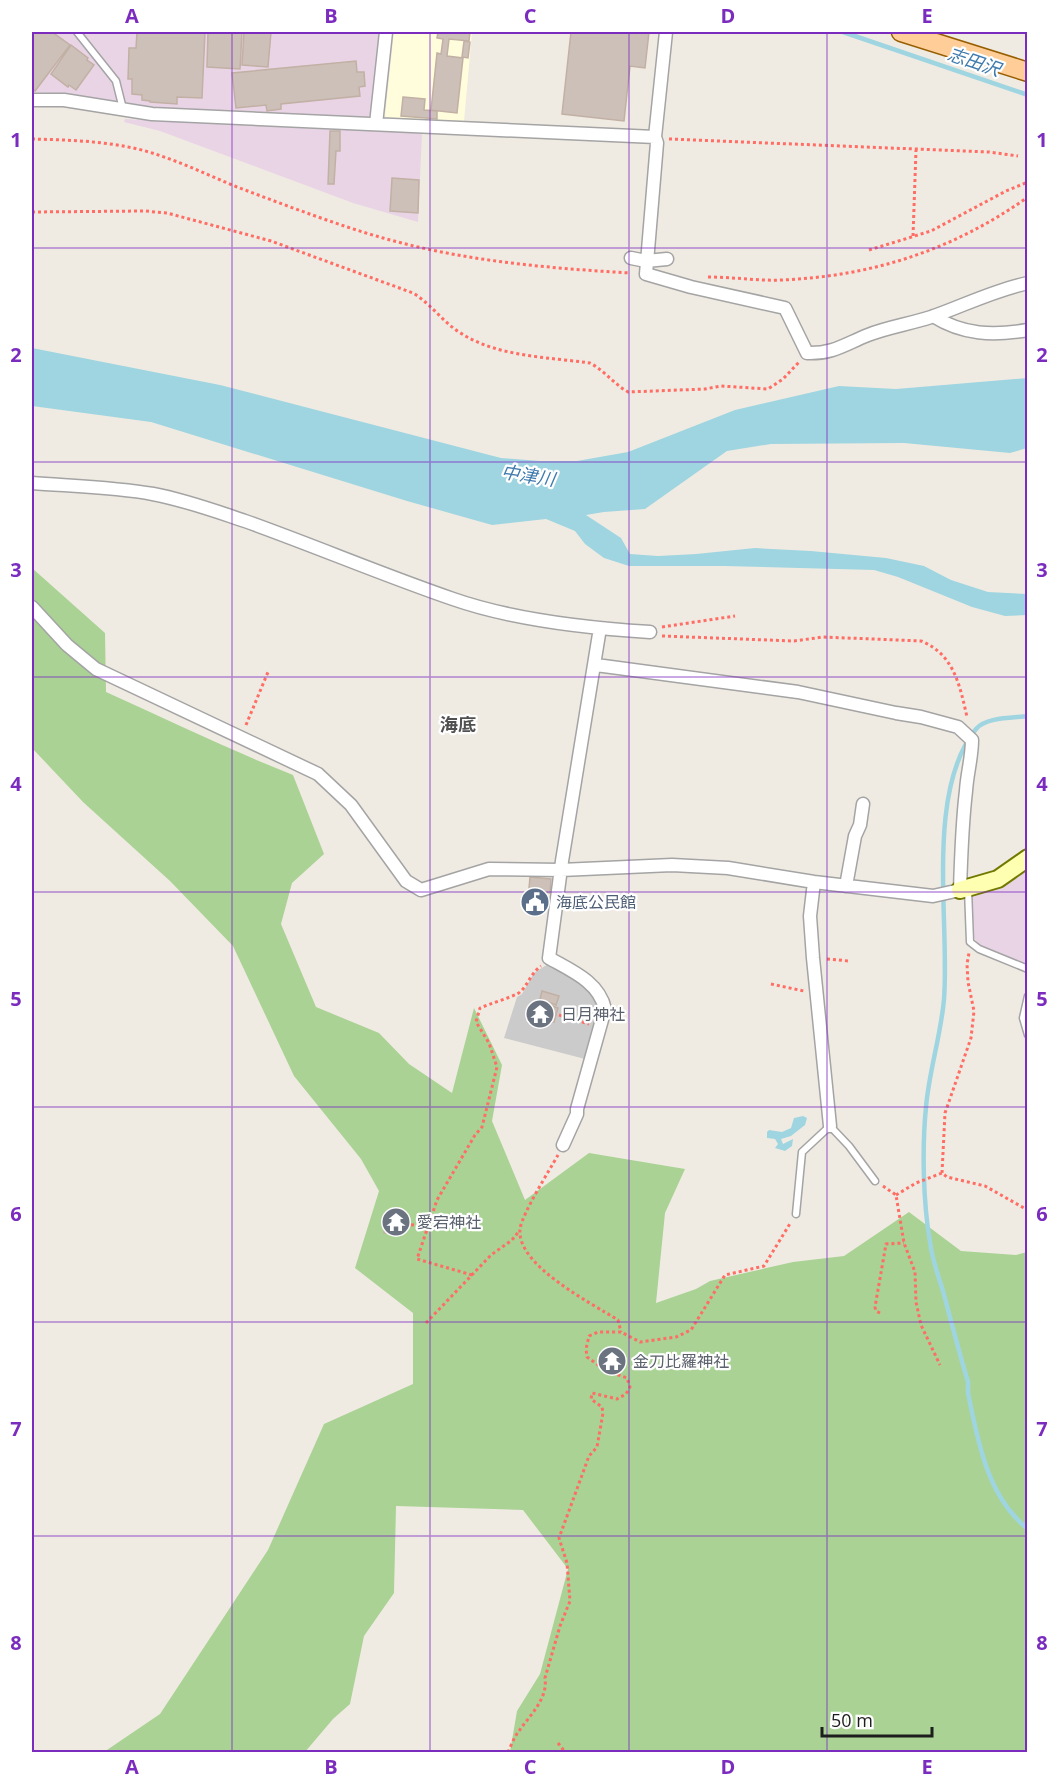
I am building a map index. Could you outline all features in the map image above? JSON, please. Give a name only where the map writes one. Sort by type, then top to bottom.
[{"type":"main road","points":[[901,32],[1028,72]]},
{"type":"street","points":[[376,124],[386,32]]},
{"type":"street","points":[[646,267],[657,143],[655,137],[666,32]]},
{"type":"street","points":[[32,99],[64,100],[152,114],[655,137]]},
{"type":"street","points":[[631,258],[691,287],[784,308],[807,354],[841,349],[868,335],[933,316],[1010,286],[1028,283]]},
{"type":"street","points":[[646,267],[667,259]]},
{"type":"street","points":[[933,316],[959,330],[980,334],[1028,330]]},
{"type":"street","points":[[32,483],[163,496],[201,506],[455,599],[496,611],[600,628],[650,632]]},
{"type":"street","points":[[32,607],[67,645],[96,669],[318,774],[351,805],[406,881],[421,890],[489,869],[561,870],[672,865],[728,868],[814,882],[933,896],[998,879],[1028,858]]},
{"type":"street","points":[[563,1145],[577,1114],[605,1009],[604,1003],[588,980],[549,958],[600,628]]},
{"type":"street","points":[[596,665],[798,692],[921,717],[963,730],[972,740],[961,835],[964,889]]},
{"type":"street","points":[[846,886],[855,836],[860,825],[858,811]]},
{"type":"street","points":[[814,882],[810,916],[830,1126]]},
{"type":"lane","points":[[77,32],[116,81],[123,109]]},
{"type":"lane","points":[[964,889],[970,942],[979,949],[1028,969]]},
{"type":"lane","points":[[1028,996],[1023,1018],[1028,1035]]},
{"type":"lane","points":[[796,1214],[802,1152],[830,1126],[849,1146],[875,1181]]},
{"type":"path","points":[[655,137],[989,152],[1018,156]]},
{"type":"path","points":[[32,139],[110,144],[147,152],[339,224],[436,251],[545,268],[646,267]]},
{"type":"path","points":[[913,236],[916,150]]},
{"type":"path","points":[[869,250],[931,231],[1006,191],[1028,182]]},
{"type":"path","points":[[698,276],[780,280],[839,275],[895,263],[965,235],[995,220],[1028,197]]},
{"type":"path","points":[[32,212],[145,211],[167,213],[271,241],[413,293],[427,302],[460,333],[485,345],[507,351],[590,363],[628,392],[705,389],[721,386],[768,389],[783,379],[807,354]]},
{"type":"path","points":[[735,616],[654,629],[650,632],[654,635],[794,641],[824,637],[921,641],[932,645],[943,654],[958,680],[968,719],[963,730]]},
{"type":"path","points":[[241,737],[268,672]]},
{"type":"path","points":[[942,1173],[945,1113],[970,1038],[975,1011],[968,982],[967,964],[970,942]]},
{"type":"path","points":[[813,958],[849,960]]},
{"type":"path","points":[[472,1275],[417,1259],[438,1200],[475,1135],[482,1127],[497,1067],[489,1043],[476,1022],[480,1008],[519,994],[534,971],[552,960]]},
{"type":"path","points":[[771,984],[816,993]]},
{"type":"path","points":[[559,1015],[600,1027]]},
{"type":"path","points":[[426,1323],[491,1255],[512,1240],[520,1230],[527,1211],[563,1145]]},
{"type":"path","points":[[896,1195],[916,1183],[942,1173]]},
{"type":"path","points":[[942,1173],[947,1177],[985,1186],[1024,1208],[1028,1207]]},
{"type":"path","points":[[875,1181],[896,1195],[904,1243],[915,1272],[916,1302],[921,1325],[940,1365]]},
{"type":"path","points":[[508,1752],[518,1732],[535,1712],[546,1686],[545,1677],[570,1601],[567,1563],[559,1538],[589,1456],[597,1447],[603,1413],[602,1407],[591,1399],[592,1393],[617,1399],[626,1394],[630,1386],[627,1378],[607,1371],[587,1357],[589,1336],[598,1332],[621,1332],[640,1342],[676,1337],[691,1330],[725,1275],[764,1266],[796,1214]]},
{"type":"path","points":[[411,1225],[429,1224]]},
{"type":"path","points":[[520,1230],[524,1250],[538,1268],[618,1320],[621,1332]]},
{"type":"path","points":[[880,1313],[875,1307],[886,1244],[904,1243]]},
{"type":"path","points":[[558,1743],[565,1752]]},
{"type":"shaded area","points":[[32,32],[381,32],[373,111],[367,118],[142,107],[69,95],[32,92]]},
{"type":"shaded area","points":[[394,32],[472,32],[464,121],[387,118],[385,116]]},
{"type":"shaded area","points":[[125,119],[422,133],[418,222],[353,203],[160,131],[124,122]]},
{"type":"shaded area","points":[[1027,867],[1027,966],[978,944],[971,932],[971,896]]},
{"type":"shaded area","points":[[548,964],[586,981],[602,1008],[585,1059],[504,1038],[517,997],[522,994],[534,973]]},
{"type":"green space","points":[[32,568],[105,633],[106,692],[293,775],[324,854],[292,883],[281,924],[316,1007],[379,1033],[409,1064],[452,1093],[474,1008],[502,1065],[492,1121],[525,1200],[589,1153],[685,1169],[665,1213],[656,1303],[696,1289],[710,1281],[793,1262],[844,1256],[909,1212],[961,1251],[1016,1255],[1027,1252],[1027,1752],[510,1752],[517,1711],[540,1674],[568,1569],[523,1510],[396,1506],[394,1593],[364,1636],[350,1704],[333,1719],[305,1752],[104,1752],[160,1714],[268,1550],[324,1424],[413,1384],[413,1313],[355,1268],[379,1191],[361,1159],[294,1076],[233,946],[170,881],[83,802],[32,748]]},
{"type":"water","name":"中津川","points":[[32,348],[220,385],[501,458],[540,461],[577,461],[628,452],[735,410],[839,386],[896,389],[1027,378],[1027,448],[1010,453],[904,443],[771,444],[727,451],[645,509],[586,515],[621,538],[630,554],[658,556],[755,548],[886,558],[924,566],[951,580],[988,592],[1027,594],[1027,615],[1005,616],[972,607],[898,577],[874,570],[629,566],[604,558],[585,544],[575,531],[546,519],[492,525],[151,422],[32,406]]},
{"type":"water","points":[[803,1116],[807,1118],[805,1125],[791,1136],[781,1139],[783,1144],[793,1139],[792,1146],[785,1151],[775,1148],[778,1144],[775,1139],[767,1138],[767,1132],[769,1130],[782,1132],[791,1128],[794,1118]]},
{"type":"building","points":[[34,32],[52,32],[70,45],[35,91],[32,88],[32,35]]},
{"type":"building","points":[[137,32],[205,32],[202,98],[177,97],[177,104],[150,102],[142,100],[142,95],[132,94],[132,79],[128,79],[129,48],[136,48]]},
{"type":"building","points":[[208,32],[242,32],[240,69],[207,67]]},
{"type":"building","points":[[244,32],[271,32],[268,67],[242,65]]},
{"type":"building","points":[[438,32],[470,32],[469,41],[449,39],[447,56],[463,58],[457,113],[431,110],[437,53],[441,54],[443,39],[437,38]]},
{"type":"building","points":[[571,32],[649,32],[645,68],[630,66],[624,121],[562,114]]},
{"type":"building","points":[[464,41],[470,42],[468,58],[462,57]]},
{"type":"building","points":[[71,45],[94,65],[76,90],[51,74]]},
{"type":"building","points":[[356,61],[357,72],[364,72],[365,86],[359,87],[360,96],[281,104],[281,109],[267,111],[266,105],[236,108],[232,73]]},
{"type":"building","points":[[403,97],[425,99],[424,110],[437,111],[437,119],[401,116]]},
{"type":"building","points":[[330,131],[340,131],[340,151],[336,151],[334,184],[328,184]]},
{"type":"building","points":[[392,178],[419,180],[418,213],[390,211]]},
{"type":"building","name":"海底公民館","points":[[530,877],[551,879],[550,893],[543,892],[542,912],[527,910]]},
{"type":"building","points":[[542,991],[559,996],[556,1005],[540,999]]},
{"type":"building","points":[[539,1001],[558,1008],[554,1022],[535,1017]]},
{"type":"building","points":[[397,1220],[397,1233],[384,1233],[384,1221]]},
{"type":"waterway","name":"志田沢","points":[[843,32],[1028,95]]},
{"type":"waterway","points":[[1028,716],[993,720],[980,725],[960,756],[950,787],[943,859],[944,999],[928,1094],[924,1157],[926,1210],[931,1248],[968,1382],[968,1393],[986,1467],[1003,1501],[1028,1529]]},
{"type":"place","name":"海底公民館","points":[[535,902]]},
{"type":"place","name":"日月神社","points":[[540,1014]]},
{"type":"place","name":"愛宕神社","points":[[396,1222]]},
{"type":"place","name":"金刀比羅神社","points":[[612,1361]]},
{"type":"district","name":"海底","points":[[458,725]]}]
